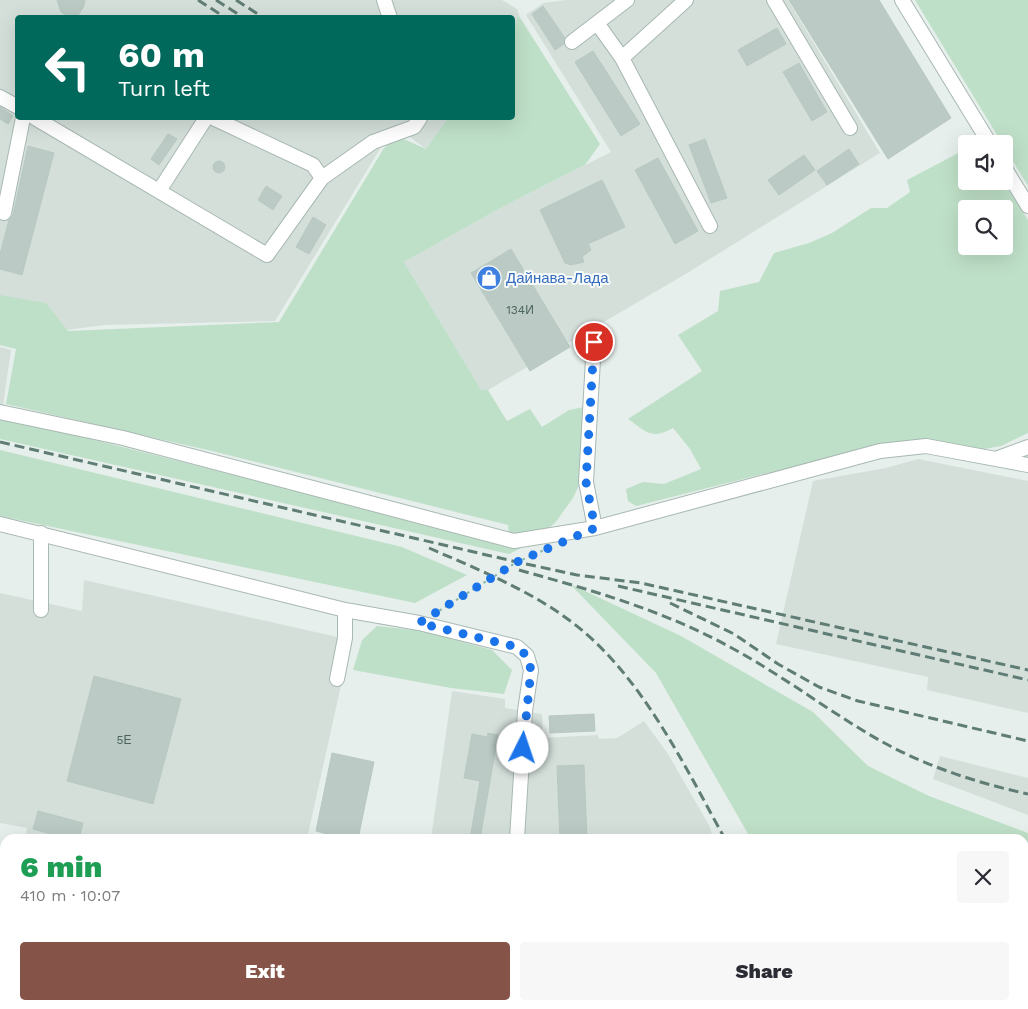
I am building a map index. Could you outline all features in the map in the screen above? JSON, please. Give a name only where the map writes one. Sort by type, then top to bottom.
[{"type":"street","points":[[384,0],[389,15]]},
{"type":"street","points":[[572,42],[627,0]]},
{"type":"street","points":[[622,58],[686,0]]},
{"type":"street","points":[[774,0],[850,128]]},
{"type":"street","points":[[902,0],[984,135]]},
{"type":"street","points":[[598,23],[622,58],[710,226]]},
{"type":"street","points":[[0,97],[15,105]]},
{"type":"street","points":[[4,213],[23,120]]},
{"type":"street","points":[[38,120],[267,255],[322,178],[373,142],[414,127],[419,120]]},
{"type":"street","points":[[159,191],[205,120]]},
{"type":"street","points":[[217,120],[314,165],[322,178]]},
{"type":"street","points":[[1013,182],[1028,206]]},
{"type":"street","points":[[594,342],[586,482],[595,528]]},
{"type":"street","points":[[0,412],[124,438],[514,541],[595,528],[880,451],[926,446],[1028,465]]},
{"type":"street","points":[[997,458],[1028,447]]},
{"type":"street","points":[[0,524],[345,610],[419,623],[517,647],[527,656],[531,670],[525,711],[517,834]]},
{"type":"street","points":[[41,533],[41,610]]},
{"type":"street","points":[[336,679],[345,638],[345,610]]},
{"type":"path","points":[[419,623],[517,562],[552,547]]},
{"type":"shaded area","points":[[0,0],[502,0],[517,9],[519,16],[515,23],[515,15],[15,15],[15,120],[447,120],[426,149],[406,134],[383,144],[275,321],[104,325],[0,339]]},
{"type":"shaded area","points":[[566,0],[788,0],[880,153],[689,272],[488,390],[481,391],[404,262],[506,205],[611,152],[526,15],[543,3]]},
{"type":"shaded area","points":[[0,347],[11,350],[3,405],[0,404]]},
{"type":"shaded area","points":[[918,459],[1028,481],[1028,713],[927,690],[928,677],[776,644],[813,481],[886,468]]},
{"type":"shaded area","points":[[84,580],[351,640],[308,834],[26,834],[27,828],[0,823],[0,593],[82,611]]},
{"type":"shaded area","points":[[452,691],[505,699],[505,708],[542,714],[543,738],[598,735],[599,739],[617,738],[644,721],[668,754],[710,827],[712,834],[432,834]]},
{"type":"shaded area","points":[[940,756],[1028,778],[1028,815],[933,779]]},
{"type":"green space","points":[[915,0],[1028,0],[1028,186],[1013,161],[1013,135],[997,135]]},
{"type":"green space","points":[[519,16],[600,144],[585,165],[506,205],[404,262],[481,390],[488,390],[507,421],[530,409],[542,427],[569,410],[584,407],[583,477],[573,498],[555,523],[547,529],[509,535],[508,525],[212,451],[6,404],[16,349],[0,345],[0,295],[46,303],[68,331],[279,322],[384,148],[399,137],[426,149],[447,120],[515,120],[515,23]]},
{"type":"green space","points":[[958,153],[958,190],[1009,190],[1028,220],[1028,433],[1001,446],[984,449],[928,440],[887,443],[636,506],[628,501],[626,489],[643,482],[664,484],[701,469],[690,449],[673,428],[666,432],[649,433],[628,419],[702,371],[678,335],[718,311],[720,291],[759,282],[774,253],[809,243],[832,233],[871,208],[887,208],[910,192],[907,180]]},
{"type":"green space","points":[[0,416],[521,548],[509,554],[0,439]]},
{"type":"green space","points":[[0,450],[402,547],[467,575],[415,603],[0,516]]},
{"type":"green space","points":[[570,584],[681,636],[813,712],[868,766],[929,796],[1028,834],[748,834],[656,673]]},
{"type":"green space","points":[[377,626],[423,631],[492,650],[512,670],[504,694],[451,688],[353,670],[362,640]]},
{"type":"building","points":[[57,0],[85,0],[79,14],[66,15],[61,12]]},
{"type":"building","points":[[789,0],[879,0],[951,118],[888,159]]},
{"type":"building","points":[[543,6],[565,38],[564,44],[555,50],[532,14]]},
{"type":"building","points":[[777,28],[786,44],[747,66],[738,50]]},
{"type":"building","points":[[593,51],[640,124],[621,136],[575,62]]},
{"type":"building","points":[[799,63],[827,112],[812,121],[783,72]]},
{"type":"building","points":[[0,107],[13,116],[8,124],[0,119]]},
{"type":"building","points":[[168,134],[177,139],[159,165],[151,159]]},
{"type":"building","points":[[705,139],[727,198],[711,203],[689,145]]},
{"type":"building","points":[[28,146],[54,153],[22,275],[0,269],[0,254],[9,220],[13,215]]},
{"type":"building","points":[[849,149],[859,164],[827,185],[817,171]]},
{"type":"building","points":[[804,155],[815,170],[779,195],[768,180]]},
{"type":"building","points":[[658,158],[698,231],[675,244],[635,170]]},
{"type":"building","points":[[217,161],[221,161],[225,167],[221,173],[217,173],[213,169],[213,165]]},
{"type":"building","points":[[602,180],[625,227],[588,244],[591,250],[582,257],[584,262],[571,265],[565,263],[540,210]]},
{"type":"building","points":[[266,186],[282,196],[273,210],[258,200]]},
{"type":"building","points":[[313,217],[326,225],[309,254],[296,247]]},
{"type":"building","points":[[511,249],[570,347],[530,371],[471,273]]},
{"type":"building","points":[[94,676],[181,699],[153,804],[67,781]]},
{"type":"building","points":[[594,714],[595,731],[550,733],[549,716]]},
{"type":"building","points":[[488,733],[498,735],[481,834],[471,834],[480,781],[464,778],[472,734],[487,737]]},
{"type":"building","points":[[332,753],[374,762],[359,834],[327,834],[316,831]]},
{"type":"building","points":[[584,765],[587,834],[560,834],[557,766]]},
{"type":"building","points":[[38,811],[83,823],[80,834],[50,834],[33,829]]},
{"type":"railway","points":[[198,0],[221,15]]},
{"type":"railway","points":[[216,0],[239,15]]},
{"type":"railway","points":[[236,0],[259,15]]},
{"type":"railway","points":[[0,442],[517,562],[577,575],[641,583],[1028,670]]},
{"type":"railway","points":[[429,548],[504,581],[539,600],[557,611],[598,644],[641,695],[660,723],[722,834]]},
{"type":"railway","points":[[519,570],[626,602],[703,633],[786,680],[860,729],[915,758],[952,773],[1028,794]]},
{"type":"railway","points":[[618,586],[1028,680]]},
{"type":"railway","points":[[670,603],[734,634],[778,664],[819,687],[858,701],[1028,741]]},
{"type":"place","name":"Дайнава-Лада","points":[[489,278]]},
{"type":"route","points":[[523,748],[525,711],[531,670],[527,656],[517,647],[419,623],[517,562],[595,528],[586,482],[594,342]]}]
